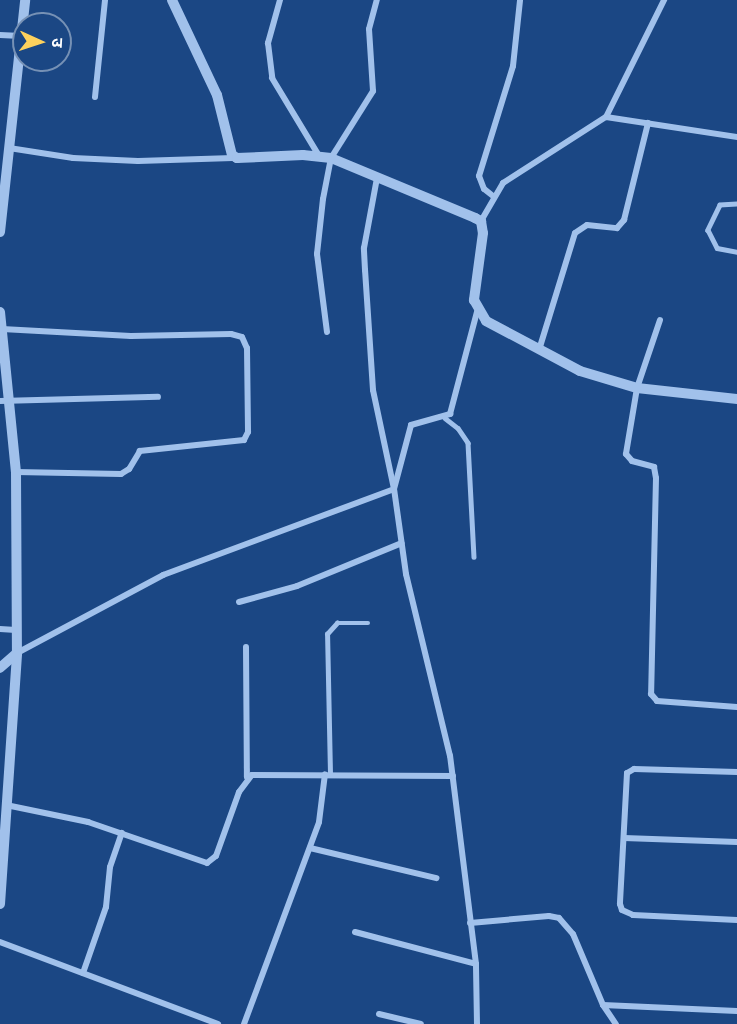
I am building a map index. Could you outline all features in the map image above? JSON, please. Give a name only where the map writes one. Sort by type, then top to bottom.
[{"type":"street","points":[[95,97],[105,0]]},
{"type":"street","points":[[172,0],[208,73],[224,115],[232,155],[237,158]]},
{"type":"street","points":[[279,0],[268,43],[272,78],[319,156]]},
{"type":"street","points":[[327,332],[317,254],[331,158],[373,92],[369,29],[377,0]]},
{"type":"street","points":[[493,196],[484,189],[479,176],[513,66],[520,0]]},
{"type":"street","points":[[393,489],[411,425],[416,421],[445,418],[450,414],[477,312],[474,300],[483,233],[481,221],[493,196],[510,177],[606,117],[664,0]]},
{"type":"street","points":[[0,232],[17,72]]},
{"type":"street","points":[[606,117],[737,137]]},
{"type":"street","points":[[540,350],[575,233],[587,225],[617,228],[624,220],[648,123]]},
{"type":"street","points":[[9,148],[73,158],[138,161],[319,156],[331,158],[481,221]]},
{"type":"street","points":[[377,178],[364,249],[373,390],[402,543],[453,776],[476,964],[477,1024]]},
{"type":"street","points":[[0,312],[5,401],[16,472],[17,653],[0,904]]},
{"type":"street","points":[[477,312],[486,321],[580,371],[637,388],[737,399]]},
{"type":"street","points":[[660,320],[637,388],[626,454],[632,461],[654,467],[656,478],[651,694],[657,701],[737,707]]},
{"type":"street","points":[[2,329],[131,336],[231,334],[242,337],[247,348],[248,432],[244,440],[140,451],[129,469],[121,474],[16,472]]},
{"type":"street","points":[[5,401],[158,397]]},
{"type":"street","points":[[0,668],[17,653],[163,575],[393,489]]},
{"type":"street","points":[[239,602],[297,586],[402,543]]},
{"type":"street","points":[[0,629],[16,630]]},
{"type":"street","points":[[6,805],[69,817],[122,833],[199,862],[212,862],[247,777],[246,647]]},
{"type":"street","points":[[737,772],[630,770],[624,779],[624,838],[620,904],[626,914],[737,920]]},
{"type":"street","points":[[247,777],[327,774],[453,776]]},
{"type":"street","points":[[244,1024],[321,816],[327,774]]},
{"type":"street","points":[[83,973],[106,907],[110,867],[122,833]]},
{"type":"street","points":[[624,838],[737,842]]},
{"type":"street","points":[[310,848],[436,879]]},
{"type":"street","points":[[470,923],[549,916],[559,918],[573,934],[603,1005],[616,1024]]},
{"type":"street","points":[[355,932],[476,964]]},
{"type":"street","points":[[0,942],[218,1024]]},
{"type":"street","points":[[603,1005],[737,1011]]},
{"type":"street","points":[[379,1014],[421,1024]]},
{"type":"lane","points":[[737,204],[720,205],[708,230],[717,248],[737,252]]},
{"type":"lane","points":[[445,418],[468,443],[474,557]]},
{"type":"lane","points":[[327,774],[327,634],[337,623],[368,623]]}]
